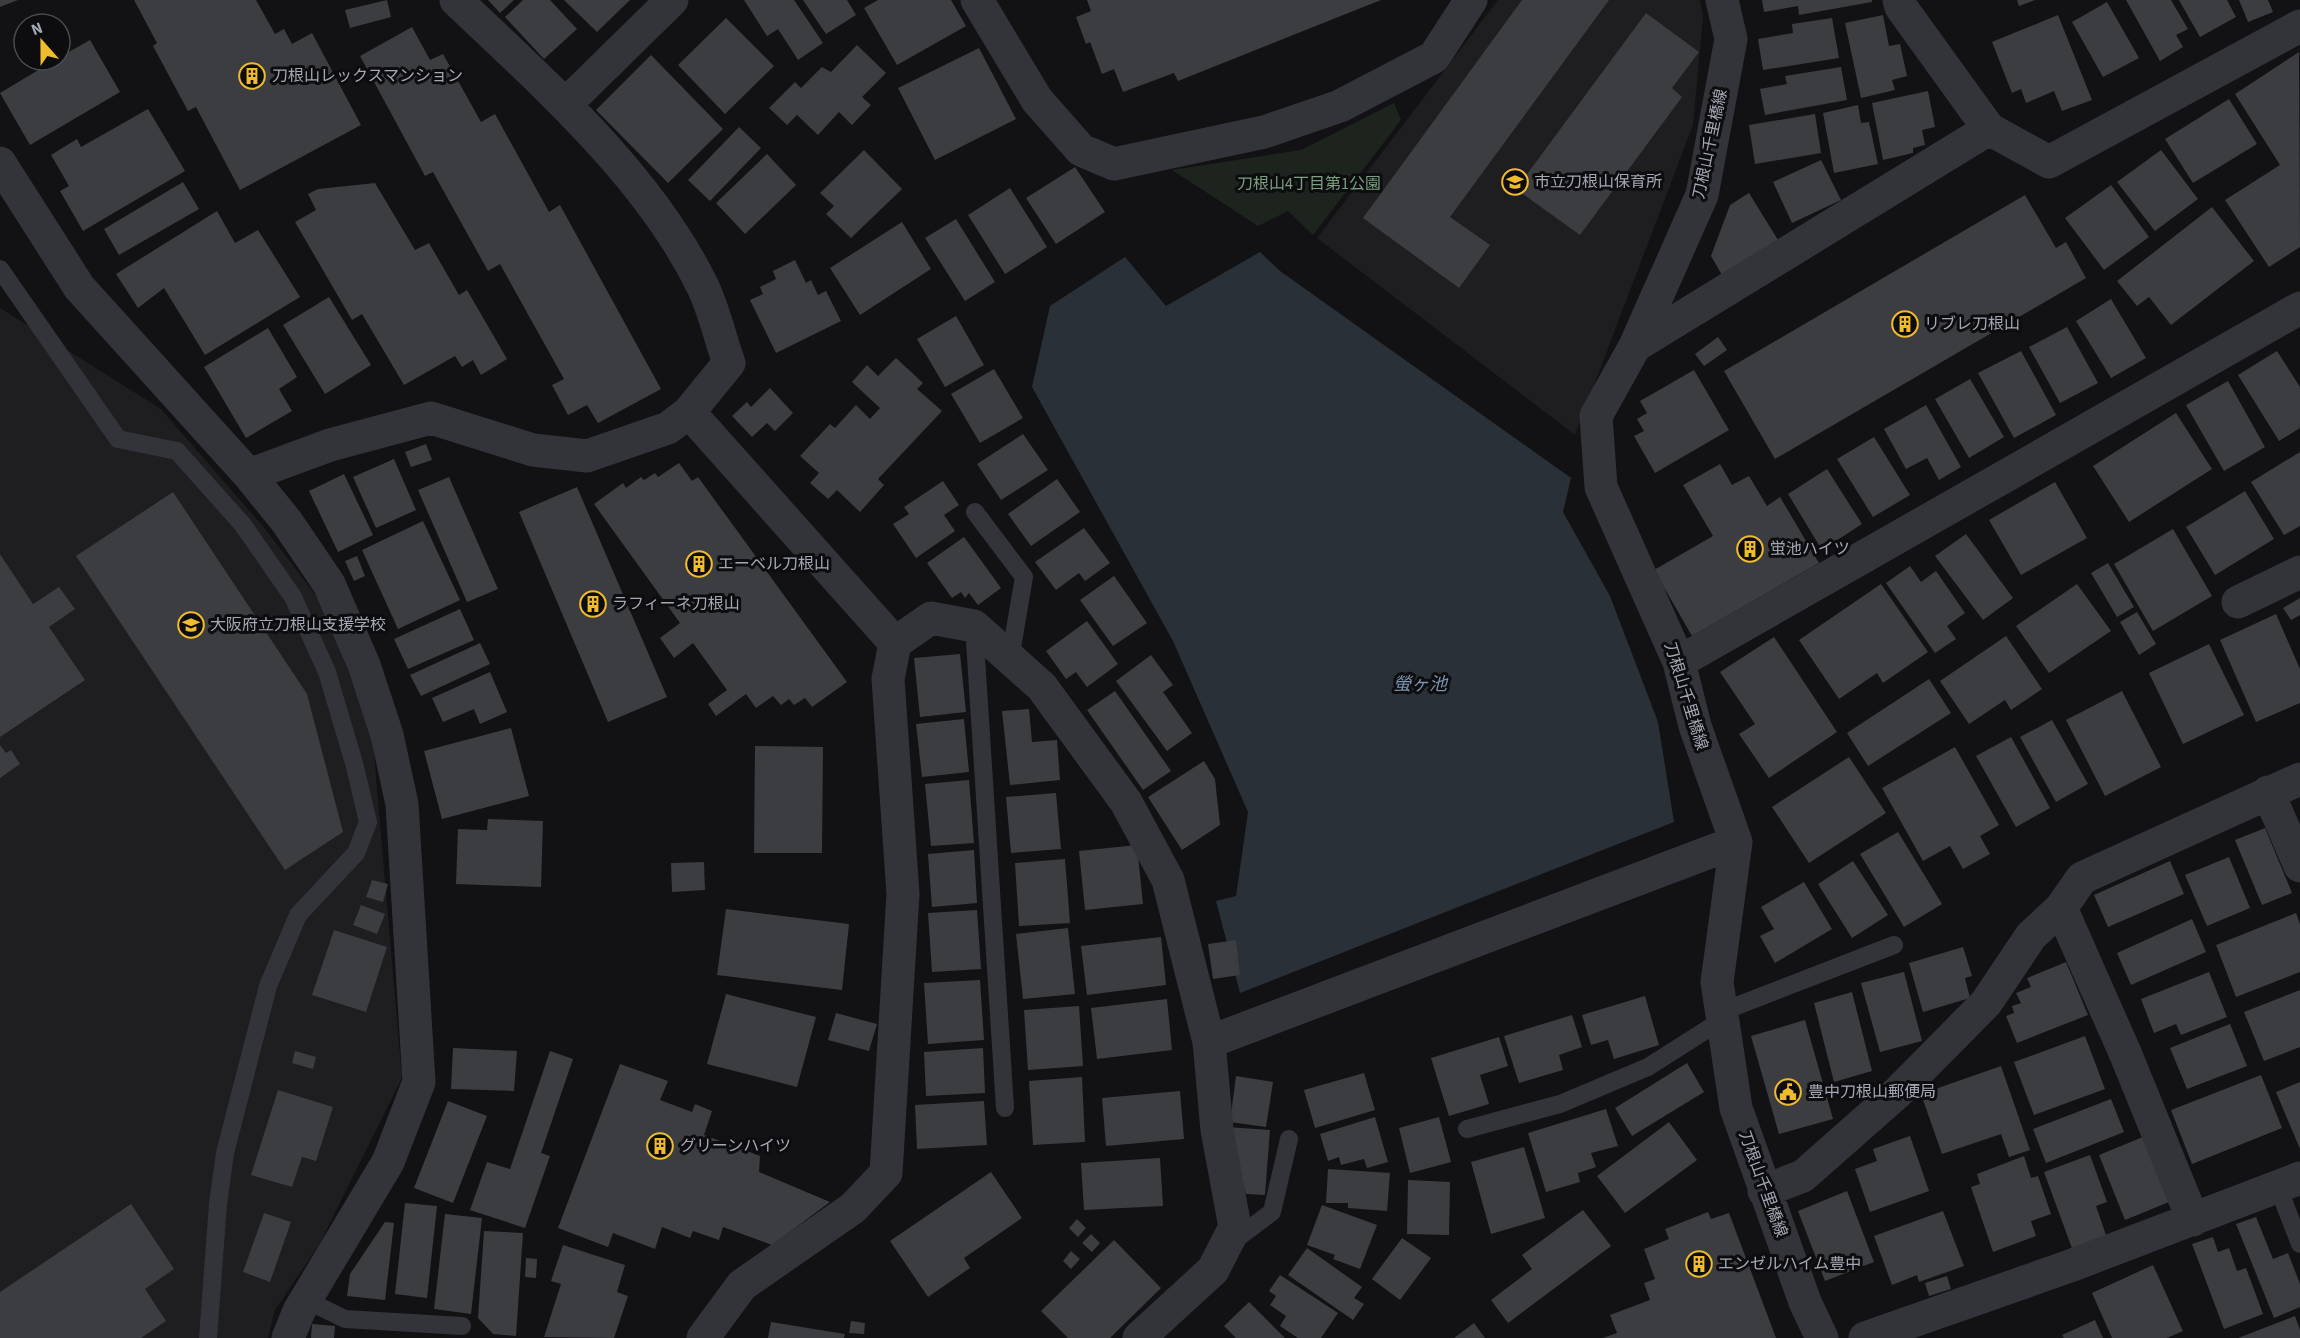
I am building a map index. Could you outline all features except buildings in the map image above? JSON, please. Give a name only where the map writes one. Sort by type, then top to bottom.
[{"type":"street","points":[[249,475],[330,445],[431,418],[533,450],[587,456],[668,428],[689,412],[729,363],[703,286],[656,208],[566,104],[456,0]]},
{"type":"street","points":[[566,104],[672,0]]},
{"type":"street","points":[[977,0],[1037,100],[1081,150],[1114,164],[1264,132],[1340,106],[1434,57],[1471,0]]},
{"type":"street","name":"刀根山千里橋線","points":[[1722,0],[1731,39],[1702,195],[1635,346],[1596,417],[1601,487],[1679,662],[1695,726],[1736,842],[1717,982],[1736,1108],[1805,1302],[1822,1338]]},
{"type":"street","points":[[1899,0],[1901,7],[1989,129],[2049,162],[2300,26]]},
{"type":"street","points":[[1635,346],[1989,129]]},
{"type":"street","points":[[0,163],[79,287],[249,475],[287,522],[329,585],[364,665],[387,735],[402,804],[419,1082],[388,1162],[299,1311],[288,1338]]},
{"type":"street","points":[[1679,662],[2300,308]]},
{"type":"street","points":[[689,412],[895,643]]},
{"type":"street","points":[[2238,602],[2300,572]]},
{"type":"street","points":[[703,1338],[742,1285],[853,1209],[886,1173],[903,894],[888,679],[895,643],[930,618],[974,626],[1042,687],[1126,802],[1168,880],[1209,1042],[1217,1130],[1235,1227],[1213,1270],[1139,1338]]},
{"type":"street","points":[[1764,1191],[1803,1176],[1897,1093],[1986,1003],[2031,936],[2061,908],[2082,878],[2300,779]]},
{"type":"street","points":[[2268,792],[2300,866]]},
{"type":"street","points":[[1209,1042],[1736,842]]},
{"type":"street","points":[[2061,908],[2126,1055],[2193,1220]]},
{"type":"street","points":[[1865,1338],[2289,1183]]},
{"type":"lane","points":[[0,269],[118,439],[177,451],[243,525],[293,597],[327,672],[354,763],[368,822],[356,853],[298,915],[268,986],[225,1153],[218,1204],[208,1338]]},
{"type":"lane","points":[[975,512],[1024,577],[1011,659]]},
{"type":"lane","points":[[974,626],[1005,1108]]},
{"type":"lane","points":[[1467,1129],[1560,1104],[1648,1067],[1722,1016],[1894,945]]},
{"type":"lane","points":[[1224,1248],[1272,1212],[1289,1139]]},
{"type":"lane","points":[[2289,1183],[2300,1244]]},
{"type":"lane","points":[[306,1300],[345,1319],[462,1326]]},
{"type":"shaded area","name":"市立刀根山保育所","points":[[1498,0],[1700,0],[1703,17],[1693,125],[1575,435],[1317,238]]},
{"type":"shaded area","points":[[0,308],[161,409],[266,530],[327,610],[373,742],[402,1078],[319,1245],[275,1310],[268,1338],[0,1338]]},
{"type":"green space","name":"刀根山4丁目第1公園","points":[[1394,103],[1401,120],[1313,235],[1288,211],[1258,226],[1172,170],[1301,150]]},
{"type":"water","name":"螢ヶ池","points":[[1260,252],[1280,271],[1571,478],[1563,512],[1610,596],[1658,722],[1674,822],[1240,993],[1216,901],[1236,896],[1248,812],[1173,641],[1032,387],[1050,306],[1125,257],[1166,306]]},
{"type":"place","name":"刀根山レックスマンション","points":[[252,76]]},
{"type":"place","name":"市立刀根山保育所","points":[[1515,182]]},
{"type":"place","name":"リブレ刀根山","points":[[1905,324]]},
{"type":"place","name":"蛍池ハイツ","points":[[1750,549]]},
{"type":"place","name":"エーベル刀根山","points":[[699,564]]},
{"type":"place","name":"ラフィーネ刀根山","points":[[593,604]]},
{"type":"place","name":"大阪府立刀根山支援学校","points":[[191,625]]},
{"type":"place","name":"豊中刀根山郵便局","points":[[1788,1092]]},
{"type":"place","name":"グリーンハイツ","points":[[660,1146]]},
{"type":"place","name":"エンゼルハイム豊中","points":[[1699,1264]]}]
